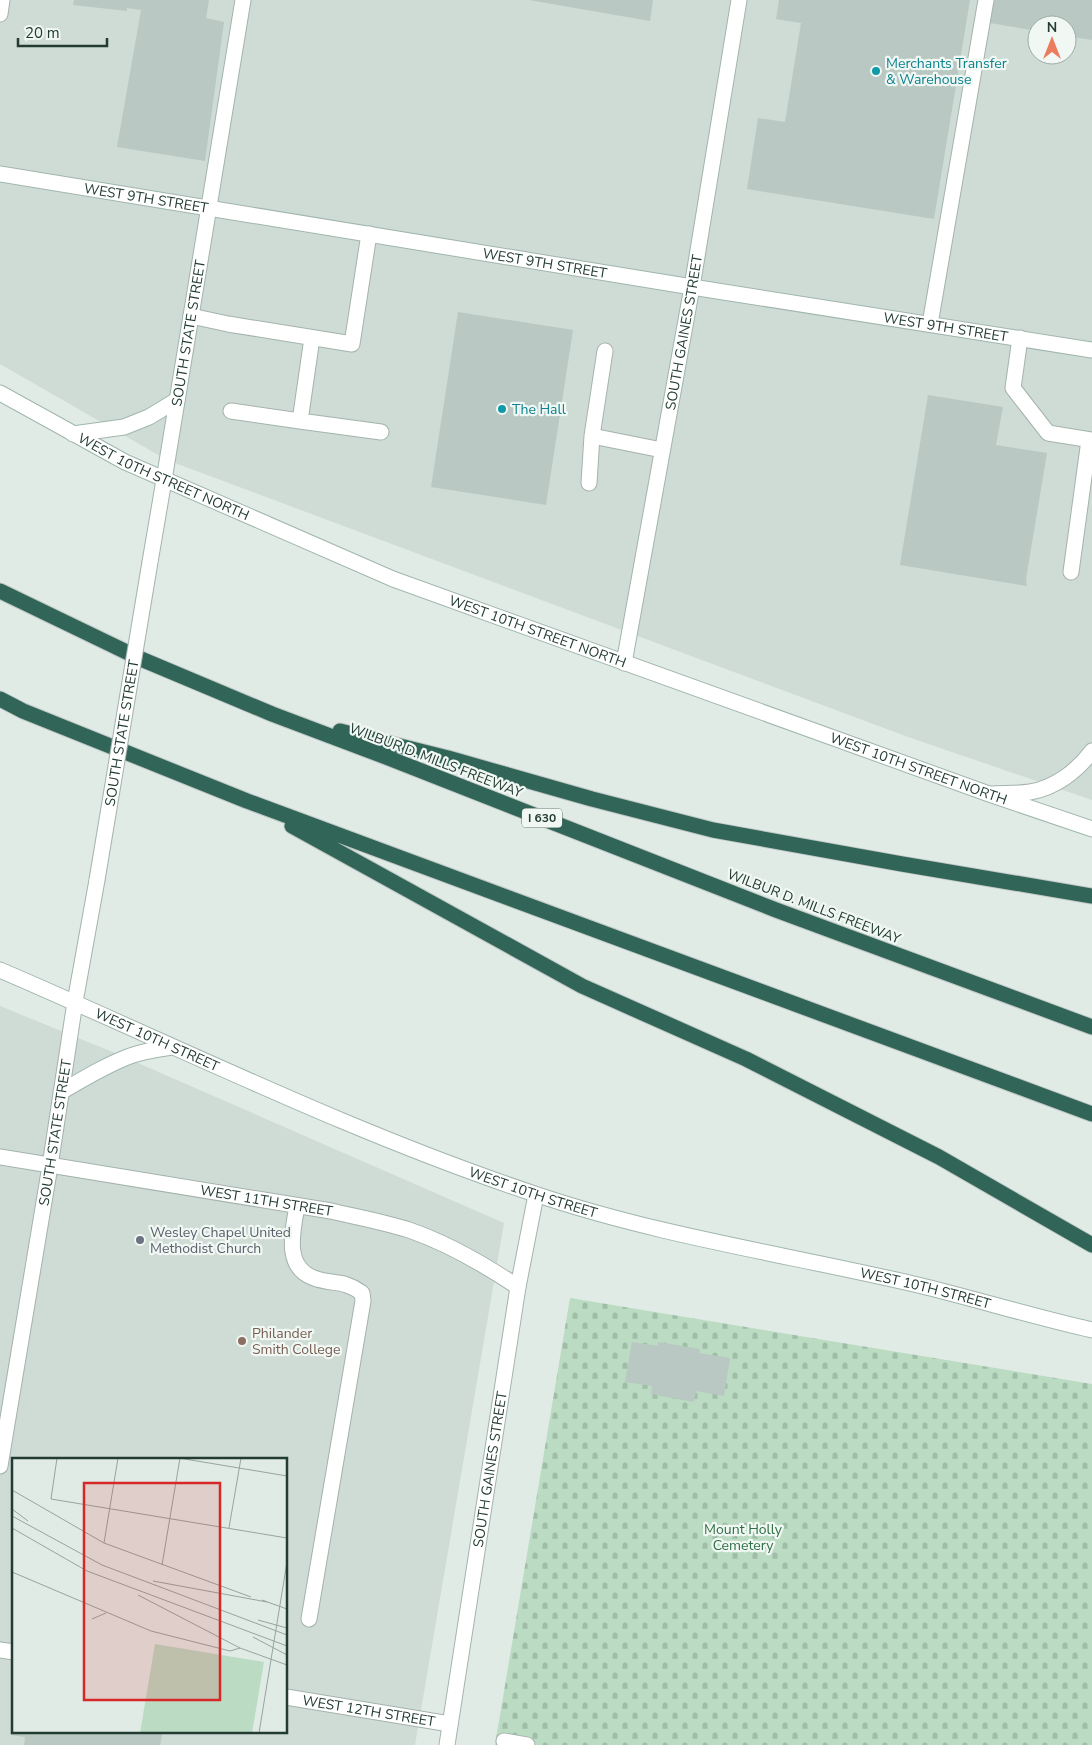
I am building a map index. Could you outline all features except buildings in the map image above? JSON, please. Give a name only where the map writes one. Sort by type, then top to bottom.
[{"type":"highway","name":"WILBUR D. MILLS FREEWAY","points":[[0,591],[141,659],[272,714],[776,910],[1092,1027]]},
{"type":"highway","points":[[0,699],[23,711],[247,801],[1092,1114]]},
{"type":"highway","points":[[272,714],[448,758],[713,830],[1092,896]]},
{"type":"highway","points":[[247,801],[582,986],[763,1068],[939,1157],[1092,1245]]},
{"type":"highway","points":[[963,980],[1092,1016]]},
{"type":"main road","points":[[0,14],[2,0]]},
{"type":"main road","name":"SOUTH STATE STREET","points":[[0,1466],[75,1002],[97,880],[243,0]]},
{"type":"main road","name":"SOUTH GAINES STREET","points":[[624,663],[692,287],[738,0]]},
{"type":"main road","points":[[930,324],[986,0]]},
{"type":"main road","name":"WEST 9TH STREET","points":[[0,174],[1092,350]]},
{"type":"main road","points":[[191,316],[228,324],[352,344],[369,234]]},
{"type":"main road","points":[[300,421],[312,338]]},
{"type":"main road","points":[[1020,338],[1013,388],[1048,434],[1091,440],[1071,572]]},
{"type":"main road","points":[[589,482],[592,436],[605,351]]},
{"type":"main road","name":"WEST 10TH STREET NORTH","points":[[0,393],[73,434],[164,480],[393,579],[989,794],[1092,829]]},
{"type":"main road","points":[[73,434],[124,427],[149,417],[177,400]]},
{"type":"main road","points":[[230,411],[381,432]]},
{"type":"main road","points":[[592,436],[662,450]]},
{"type":"main road","points":[[989,794],[1029,792],[1042,789],[1065,778],[1084,762],[1092,751]]},
{"type":"main road","name":"WEST 10TH STREET","points":[[0,970],[172,1047],[393,1142],[536,1195],[658,1229],[918,1285],[1092,1330]]},
{"type":"main road","points":[[61,1092],[129,1056],[150,1050],[172,1047]]},
{"type":"main road","name":"WEST 11TH STREET","points":[[0,1157],[382,1222],[430,1238],[492,1270],[518,1287]]},
{"type":"main road","name":"SOUTH GAINES STREET","points":[[447,1745],[518,1287],[536,1195]]},
{"type":"main road","points":[[296,1206],[292,1237],[293,1259],[299,1270],[313,1278],[351,1285],[362,1293],[363,1301],[309,1618]]},
{"type":"main road","name":"WEST 12TH STREET","points":[[288,1697],[450,1724]]},
{"type":"main road","points":[[504,1741],[527,1745]]},
{"type":"shaded area","points":[[0,0],[1092,0],[1092,800],[908,737],[167,460],[0,364]]},
{"type":"shaded area","name":"Philander Smith College","points":[[0,1006],[115,1053],[504,1223],[415,1745],[0,1745]]},
{"type":"green space","name":"Mount Holly Cemetery","points":[[570,1298],[1092,1384],[1092,1745],[495,1745]]},
{"type":"place","name":"Merchants Transfer & Warehouse","points":[[876,71]]},
{"type":"place","name":"The Hall","points":[[502,409]]},
{"type":"place","name":"Wesley Chapel United Methodist Church","points":[[140,1240]]},
{"type":"place","name":"Philander Smith College","points":[[242,1341]]}]
